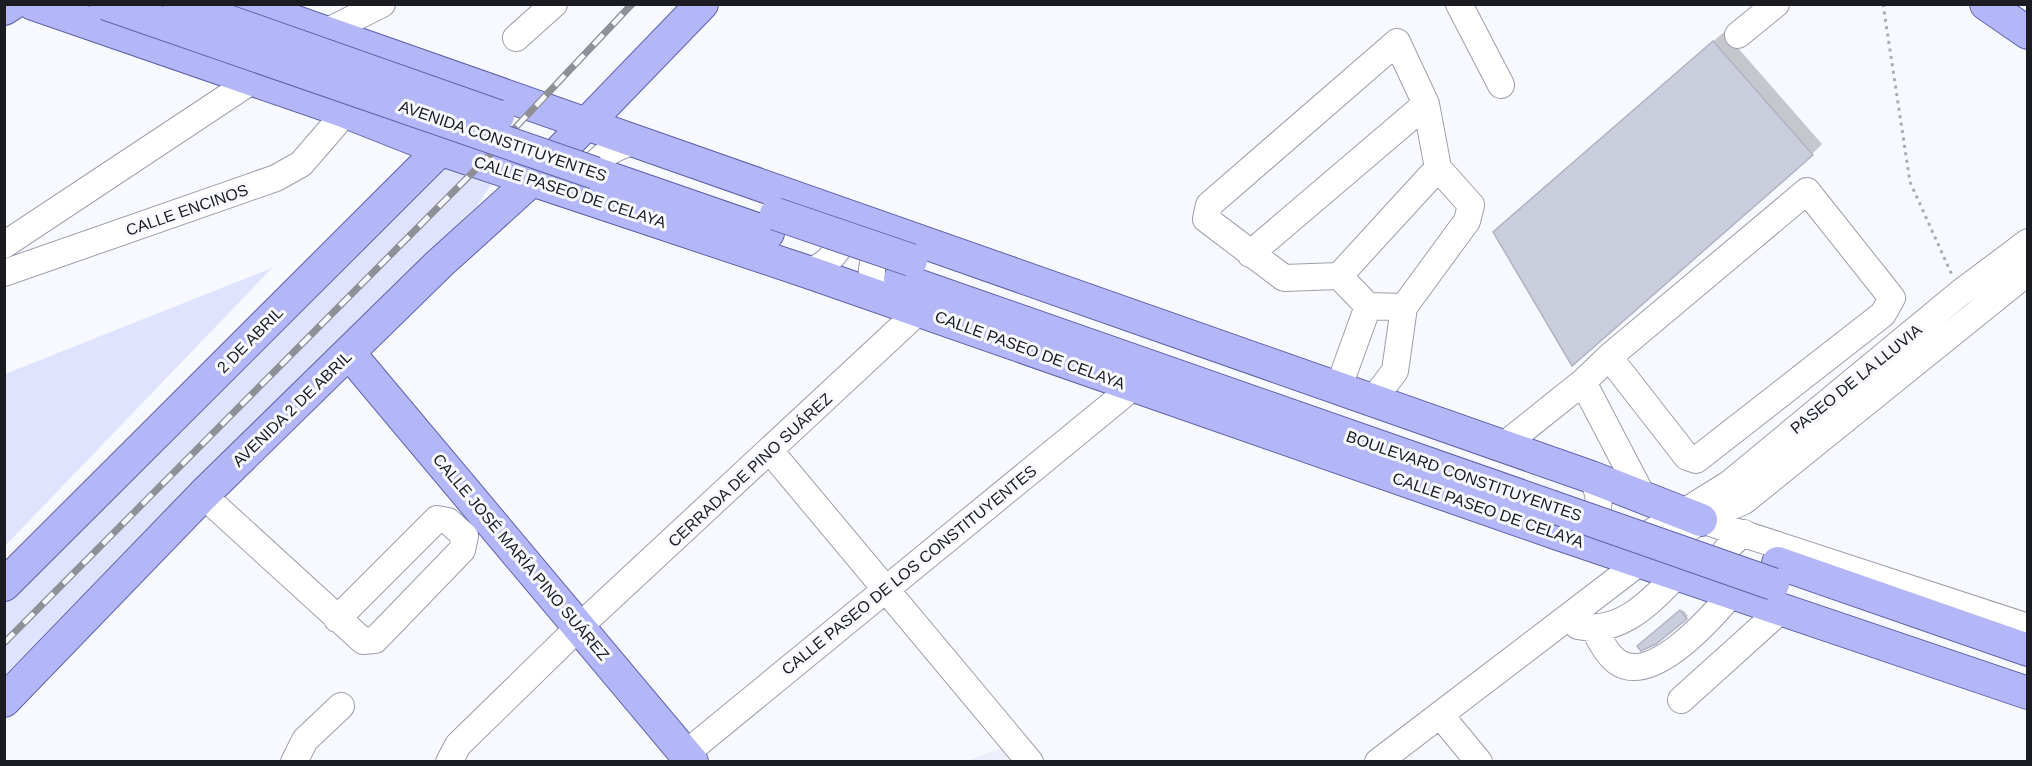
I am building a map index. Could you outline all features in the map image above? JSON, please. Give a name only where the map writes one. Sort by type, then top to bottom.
[{"type":"main road","points":[[4,9],[12,4]]},
{"type":"main road","name":"CALLE PASEO DE CELAYA","points":[[33,4],[111,14],[253,80],[346,112],[442,150],[533,179],[606,167],[834,211],[901,269],[919,311],[1132,387],[1732,592],[1778,585],[2028,693]]},
{"type":"main road","name":"AVENIDA CONSTITUYENTES","points":[[179,4],[606,167]]},
{"type":"main road","name":"CALLE PASEO DE CELAYA","points":[[245,4],[586,125],[606,167],[808,272],[901,269],[1338,389],[1591,477],[1691,516]]},
{"type":"main road","name":"AVENIDA 2 DE ABRIL","points":[[4,701],[203,495],[439,264],[533,179],[702,4]]},
{"type":"main road","points":[[1986,4],[2028,33]]},
{"type":"main road","name":"AVENIDA CONSTITUYENTES","points":[[111,14],[606,167],[901,269]]},
{"type":"main road","name":"2 DE ABRIL","points":[[4,585],[442,150],[493,92]]},
{"type":"main road","name":"BOULEVARD CONSTITUYENTES","points":[[901,269],[1553,496],[1778,585],[2028,672]]},
{"type":"main road","name":"CALLE JOSÉ MARÍA PINO SUÁREZ","points":[[350,353],[689,758]]},
{"type":"main road","name":"BOULEVARD CONSTITUYENTES","points":[[1778,585],[2028,650]]},
{"type":"street","points":[[516,38],[554,4]]},
{"type":"street","points":[[1459,4],[1501,85]]},
{"type":"street","points":[[1738,35],[1776,4]]},
{"type":"street","points":[[326,32],[381,5]]},
{"type":"street","points":[[370,48],[381,5]]},
{"type":"street","points":[[1372,401],[1395,371],[1404,307],[1467,221],[1471,205],[1438,168],[1426,105],[1397,42],[1209,205],[1206,219],[1284,278],[1339,276],[1438,168]]},
{"type":"street","name":"CALLE ENCINOS","points":[[4,273],[276,178],[301,164],[346,112],[359,105],[376,87],[380,65],[370,48]]},
{"type":"street","points":[[4,245],[253,80]]},
{"type":"street","points":[[1250,254],[1426,105]]},
{"type":"street","points":[[1503,446],[1583,382],[1610,357],[1808,191],[1892,298],[1882,314],[1696,460],[1686,457],[1610,357]]},
{"type":"street","points":[[808,272],[821,268],[839,250],[841,222],[834,211]]},
{"type":"street","name":"PASEO DE LA LLUVIA","points":[[1628,558],[1691,516],[1744,501],[1912,349],[1960,293],[2028,242]]},
{"type":"street","name":"PASEO DE LA LLUVIA","points":[[1912,349],[2028,272]]},
{"type":"street","points":[[1339,276],[1368,306],[1404,307]]},
{"type":"street","points":[[1338,389],[1368,306]]},
{"type":"street","name":"CERRADA DE PINO SUÁREZ","points":[[449,762],[458,745],[579,627],[771,452],[919,311]]},
{"type":"street","points":[[1882,314],[1912,349]]},
{"type":"street","points":[[1583,382],[1643,497]]},
{"type":"street","name":"CALLE PASEO DE LOS CONSTITUYENTES","points":[[689,758],[886,587],[1132,387]]},
{"type":"street","points":[[771,452],[1030,762]]},
{"type":"street","points":[[1562,535],[1579,530],[1596,515],[1601,498],[1591,477]]},
{"type":"street","points":[[203,495],[338,620],[363,641],[375,640],[462,550],[465,536],[448,521],[437,519],[338,620]]},
{"type":"street","name":"CALLE PASEO DE CELAYA","points":[[1691,516],[2028,627]]},
{"type":"street","points":[[1595,630],[1603,646],[1617,662],[1631,667],[1665,657],[1710,620],[1732,592],[1723,579],[1720,568],[1722,556],[1731,543],[1744,533]]},
{"type":"street","points":[[1378,762],[1584,605],[1628,558]]},
{"type":"street","points":[[1561,623],[1595,630],[1637,614],[1678,574]]},
{"type":"street","points":[[1681,700],[1778,585]]},
{"type":"street","points":[[294,762],[305,740],[341,706]]},
{"type":"street","points":[[1441,716],[1479,762]]},
{"type":"path","points":[[1883,4],[1910,182],[1960,293]]},
{"type":"shaded area","points":[[437,163],[494,180],[477,206],[5,675],[5,598]]},
{"type":"shaded area","points":[[272,268],[5,546],[5,374]]},
{"type":"shaded area","points":[[1005,747],[1016,762],[963,762]]},
{"type":"building","points":[[1713,41],[1813,155],[1572,366],[1493,232]]},
{"type":"building","points":[[1680,610],[1687,619],[1656,644],[1641,651],[1637,646]]},
{"type":"railway","points":[[4,643],[482,163],[632,4]]}]
